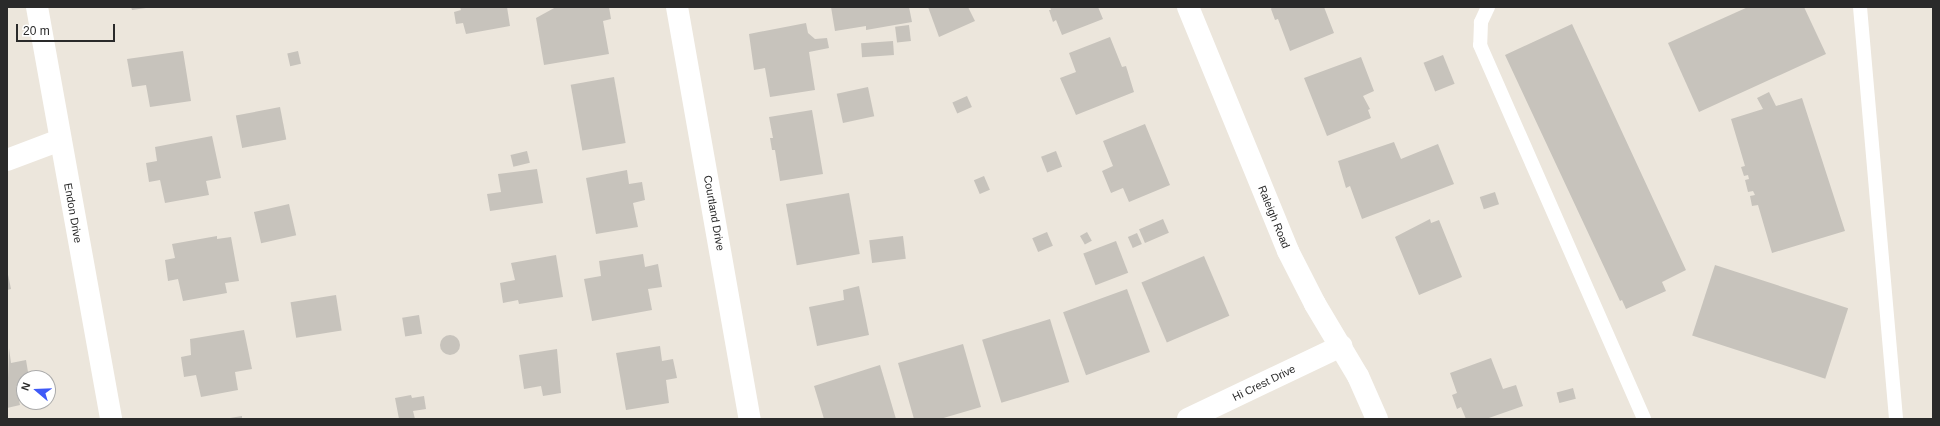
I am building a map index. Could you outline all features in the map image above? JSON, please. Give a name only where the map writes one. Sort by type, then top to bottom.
[{"type":"street","name":"Endon Drive","points":[[38,7],[60,140],[111,419]]},
{"type":"street","name":"Courtland Drive","points":[[677,7],[750,419]]},
{"type":"street","name":"Raleigh Road","points":[[1188,7],[1288,251],[1358,376],[1377,419]]},
{"type":"street","points":[[7,160],[60,140]]},
{"type":"street","name":"Hi Crest Drive","points":[[1188,419],[1340,346]]},
{"type":"lane","points":[[1488,7],[1481,22],[1480,46],[1644,419]]},
{"type":"lane","points":[[1860,7],[1896,419]]},
{"type":"building","points":[[131,7],[146,7],[146,8],[132,10]]},
{"type":"building","points":[[460,7],[507,7],[510,26],[466,34],[463,23],[456,24],[454,12],[461,10]]},
{"type":"building","points":[[556,7],[609,7],[611,19],[603,21],[609,54],[544,65],[536,18]]},
{"type":"building","points":[[831,7],[909,7],[912,22],[866,30],[866,26],[835,31]]},
{"type":"building","points":[[928,7],[968,7],[975,21],[939,37]]},
{"type":"building","points":[[1050,7],[1098,7],[1103,19],[1062,35],[1056,20],[1053,22],[1049,10],[1051,10]]},
{"type":"building","points":[[1272,7],[1324,7],[1334,33],[1290,51],[1278,19],[1275,20],[1271,9]]},
{"type":"building","points":[[1748,7],[1804,7],[1826,54],[1699,112],[1668,43]]},
{"type":"building","points":[[806,23],[808,33],[815,39],[827,38],[829,48],[809,52],[815,90],[770,97],[765,68],[754,70],[749,34]]},
{"type":"building","points":[[1572,24],[1686,270],[1662,282],[1666,291],[1626,309],[1622,300],[1620,301],[1505,55]]},
{"type":"building","points":[[909,25],[911,41],[897,43],[895,27]]},
{"type":"building","points":[[1110,37],[1122,67],[1126,66],[1134,92],[1076,115],[1060,78],[1076,72],[1069,53]]},
{"type":"building","points":[[893,41],[894,55],[862,57],[861,43]]},
{"type":"building","points":[[183,51],[191,101],[150,107],[146,85],[132,87],[127,59]]},
{"type":"building","points":[[298,51],[301,64],[290,66],[287,53]]},
{"type":"building","points":[[1443,55],[1455,84],[1435,92],[1424,63]]},
{"type":"building","points":[[1361,57],[1374,91],[1363,96],[1370,109],[1368,110],[1371,118],[1327,136],[1304,78]]},
{"type":"building","points":[[614,77],[626,143],[582,151],[571,85]]},
{"type":"building","points":[[868,87],[874,116],[843,123],[837,94]]},
{"type":"building","points":[[1769,92],[1776,106],[1802,98],[1845,231],[1772,253],[1758,205],[1752,206],[1750,196],[1755,195],[1753,191],[1748,192],[1745,180],[1749,179],[1748,175],[1744,176],[1741,167],[1745,166],[1731,119],[1763,109],[1757,98]]},
{"type":"building","points":[[967,96],[972,107],[957,113],[952,103]]},
{"type":"building","points":[[280,107],[286,139],[242,148],[236,116]]},
{"type":"building","points":[[812,110],[823,174],[780,181],[775,150],[772,150],[770,138],[773,138],[769,117]]},
{"type":"building","points":[[1145,124],[1170,185],[1129,202],[1123,188],[1111,193],[1102,171],[1113,166],[1103,141]]},
{"type":"building","points":[[212,136],[221,178],[206,181],[209,195],[165,203],[160,180],[149,182],[146,163],[157,161],[155,147]]},
{"type":"building","points":[[1394,142],[1401,159],[1438,144],[1454,184],[1362,219],[1350,186],[1346,188],[1338,161]]},
{"type":"building","points":[[527,151],[530,163],[513,167],[511,155]]},
{"type":"building","points":[[1056,151],[1062,167],[1047,173],[1041,157]]},
{"type":"building","points":[[537,169],[543,203],[490,211],[487,194],[501,192],[498,174]]},
{"type":"building","points":[[627,170],[629,184],[642,182],[645,200],[633,203],[638,227],[596,234],[586,178]]},
{"type":"building","points":[[984,176],[990,190],[980,194],[974,180]]},
{"type":"building","points":[[1495,192],[1499,204],[1484,209],[1480,197]]},
{"type":"building","points":[[849,193],[860,254],[797,265],[786,204]]},
{"type":"building","points":[[289,204],[296,235],[261,243],[254,212]]},
{"type":"building","points":[[1163,219],[1169,233],[1145,243],[1139,229]]},
{"type":"building","points":[[1430,219],[1431,223],[1439,220],[1462,277],[1419,295],[1395,237]]},
{"type":"building","points":[[1047,232],[1053,246],[1038,252],[1032,238]]},
{"type":"building","points":[[1087,232],[1092,241],[1085,245],[1080,236]]},
{"type":"building","points":[[1137,233],[1142,244],[1133,248],[1128,237]]},
{"type":"building","points":[[217,236],[217,239],[231,237],[239,281],[225,283],[227,293],[183,301],[178,279],[168,281],[165,260],[175,258],[172,244]]},
{"type":"building","points":[[903,236],[906,259],[872,263],[869,240]]},
{"type":"building","points":[[1116,241],[1128,273],[1096,285],[1083,254]]},
{"type":"building","points":[[643,254],[645,267],[658,264],[662,287],[648,289],[652,310],[592,321],[584,279],[601,276],[599,261]]},
{"type":"building","points":[[556,255],[563,297],[519,304],[518,300],[503,303],[500,283],[515,280],[511,263]]},
{"type":"building","points":[[1204,256],[1229,316],[1167,342],[1141,283]]},
{"type":"building","points":[[1715,265],[1848,308],[1825,379],[1692,335]]},
{"type":"building","points":[[7,270],[11,289],[7,290]]},
{"type":"building","points":[[859,286],[869,335],[817,346],[809,307],[844,300],[843,290]]},
{"type":"building","points":[[1127,289],[1150,352],[1086,375],[1063,312]]},
{"type":"building","points":[[336,295],[342,331],[296,338],[291,302]]},
{"type":"building","points":[[419,315],[422,334],[405,336],[402,318]]},
{"type":"building","points":[[1050,319],[1069,382],[1001,403],[982,340]]},
{"type":"building","points":[[244,330],[252,369],[235,372],[238,390],[201,397],[196,375],[184,377],[181,357],[191,355],[190,339]]},
{"type":"building","points":[[450,335],[457,338],[460,345],[457,352],[450,355],[443,352],[440,345],[443,338]]},
{"type":"building","points":[[963,344],[981,407],[940,419],[914,419],[898,363]]},
{"type":"building","points":[[660,346],[662,361],[673,359],[677,378],[666,380],[669,403],[626,410],[616,353]]},
{"type":"building","points":[[9,348],[11,363],[26,360],[28,370],[16,370],[16,406],[7,408]]},
{"type":"building","points":[[557,349],[561,393],[543,396],[541,386],[524,389],[519,355]]},
{"type":"building","points":[[1491,358],[1503,389],[1516,385],[1523,406],[1486,419],[1466,419],[1461,407],[1457,409],[1452,395],[1457,393],[1450,373]]},
{"type":"building","points":[[880,365],[896,419],[824,419],[814,386]]},
{"type":"building","points":[[1573,388],[1576,399],[1559,403],[1557,392]]},
{"type":"building","points":[[411,395],[412,398],[424,396],[426,409],[413,411],[415,419],[399,419],[395,398]]},
{"type":"building","points":[[242,416],[242,419],[230,419],[230,418]]}]
